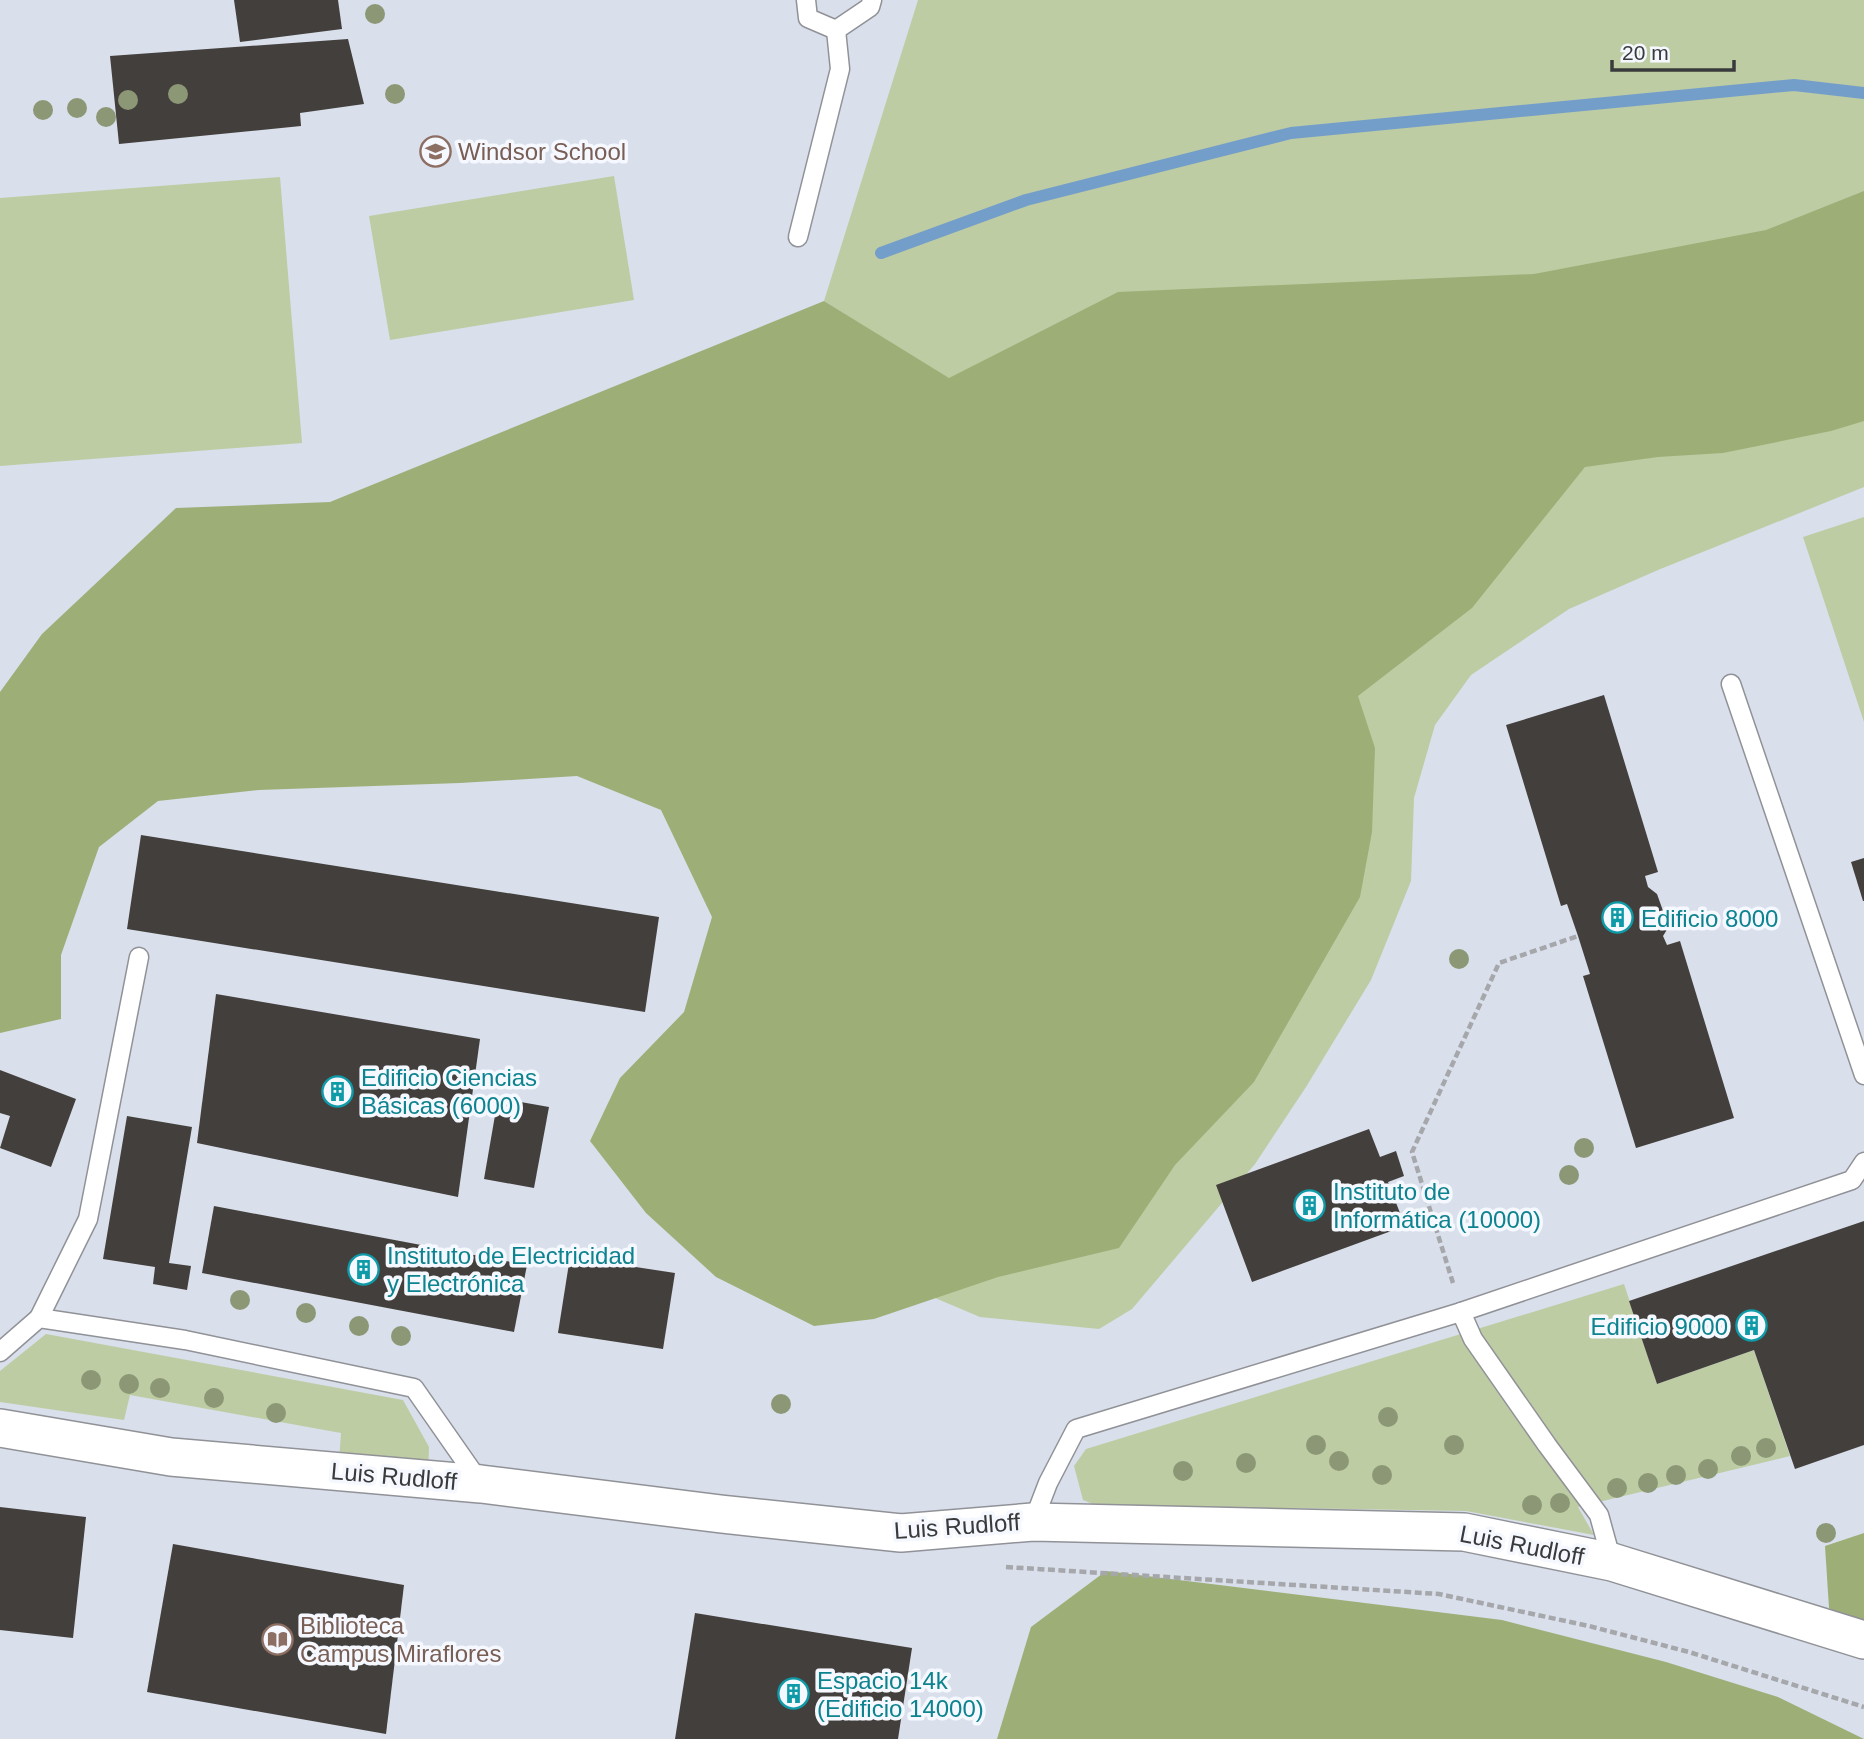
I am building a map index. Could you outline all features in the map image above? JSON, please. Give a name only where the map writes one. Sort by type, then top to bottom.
[{"type":"street","name":"Luis Rudloff","points":[[0,1428],[172,1457],[481,1484],[720,1514],[901,1533],[1033,1522],[1464,1532],[1612,1562],[1864,1640]]},
{"type":"lane","points":[[806,0],[808,18],[836,30]]},
{"type":"lane","points":[[836,30],[870,7],[872,0]]},
{"type":"lane","points":[[798,237],[841,69],[836,30]]},
{"type":"lane","points":[[1731,684],[1864,1075]]},
{"type":"lane","points":[[0,1352],[39,1318],[88,1219],[138,957]]},
{"type":"lane","points":[[1033,1522],[1048,1483],[1076,1429],[1461,1312],[1852,1180],[1864,1162]]},
{"type":"lane","points":[[1461,1312],[1473,1339],[1546,1445],[1599,1515],[1612,1562]]},
{"type":"lane","points":[[39,1318],[185,1340],[414,1388],[481,1484]]},
{"type":"path","points":[[1461,1312],[1412,1152],[1499,963],[1578,936]]},
{"type":"shaded area","points":[[0,0],[1864,0],[1864,1739],[0,1739]]},
{"type":"green space","points":[[918,0],[1864,0],[1864,487],[1569,609],[1471,675],[1435,725],[1414,798],[1411,881],[1371,980],[1255,1164],[1132,1309],[1099,1329],[980,1317],[909,1287],[891,343],[824,301]]},
{"type":"green space","points":[[614,176],[634,300],[390,340],[369,216]]},
{"type":"green space","points":[[280,177],[302,443],[0,466],[0,198]]},
{"type":"green space","points":[[1864,191],[1864,421],[1831,431],[1723,453],[1658,457],[1585,467],[1472,608],[1358,696],[1375,748],[1372,832],[1360,897],[1254,1082],[1175,1165],[1119,1248],[998,1277],[874,1319],[814,1326],[716,1277],[646,1213],[590,1141],[620,1078],[684,1012],[712,917],[661,810],[577,776],[259,790],[158,801],[99,847],[61,955],[61,1019],[0,1033],[0,692],[42,634],[176,508],[330,502],[824,301],[949,378],[1118,292],[1534,274],[1766,230]]},
{"type":"green space","points":[[1864,517],[1864,722],[1803,537]]},
{"type":"green space","points":[[1624,1284],[1657,1384],[1754,1350],[1790,1456],[1578,1507],[1594,1535],[1466,1511],[1105,1509],[1083,1500],[1074,1466],[1086,1449]]},
{"type":"green space","points":[[46,1334],[403,1400],[429,1447],[428,1476],[339,1461],[341,1433],[130,1395],[124,1420],[0,1402],[0,1371]]},
{"type":"green space","points":[[1864,1533],[1864,1629],[1829,1608],[1825,1546]]},
{"type":"green space","points":[[1106,1571],[1502,1620],[1666,1662],[1778,1697],[1864,1739],[997,1739],[1031,1627]]},
{"type":"building","points":[[234,0],[338,0],[342,29],[240,42]]},
{"type":"building","points":[[348,39],[364,104],[300,113],[301,126],[119,144],[110,56]]},
{"type":"building","name":"Edificio 8000","points":[[1604,695],[1658,872],[1645,876],[1648,887],[1657,894],[1668,928],[1663,936],[1667,945],[1680,941],[1734,1118],[1636,1148],[1583,976],[1590,974],[1567,904],[1561,906],[1506,725]]},
{"type":"building","points":[[141,835],[659,917],[645,1012],[127,929]]},
{"type":"building","points":[[1864,858],[1864,901],[1863,901],[1851,862]]},
{"type":"building","name":"Edificio Ciencias Básicas (6000)","points":[[216,994],[480,1039],[458,1197],[197,1143]]},
{"type":"building","points":[[0,1070],[76,1099],[51,1167],[0,1148],[10,1116],[0,1113]]},
{"type":"building","points":[[498,1098],[549,1107],[534,1188],[484,1179]]},
{"type":"building","points":[[127,1116],[192,1127],[169,1263],[191,1266],[187,1290],[153,1284],[155,1267],[103,1259]]},
{"type":"building","name":"Instituto de Informática (10000)","points":[[1369,1129],[1380,1157],[1396,1151],[1404,1176],[1388,1182],[1405,1226],[1252,1282],[1216,1185]]},
{"type":"building","name":"Instituto de Electricidad y Electrónica","points":[[214,1206],[527,1265],[514,1332],[202,1273]]},
{"type":"building","name":"Edificio 9000","points":[[1864,1221],[1864,1445],[1795,1469],[1754,1350],[1657,1384],[1629,1301]]},
{"type":"building","points":[[570,1257],[675,1273],[663,1349],[558,1333]]},
{"type":"building","points":[[0,1507],[86,1517],[73,1638],[0,1630]]},
{"type":"building","name":"Biblioteca Campus Miraflores","points":[[173,1544],[404,1585],[386,1734],[147,1692]]},
{"type":"building","name":"Espacio 14k (Edificio 14000)","points":[[695,1613],[912,1648],[898,1739],[675,1739]]},
{"type":"waterway","points":[[881,253],[1026,200],[1291,133],[1794,85],[1864,93]]},
{"type":"place","name":"Windsor School","points":[[435,151]]},
{"type":"place","name":"Edificio 8000","points":[[1618,918]]},
{"type":"place","name":"Edificio Ciencias Básicas (6000)","points":[[338,1091]]},
{"type":"place","name":"Instituto de Informática (10000)","points":[[1310,1205]]},
{"type":"place","name":"Instituto de Electricidad y Electrónica","points":[[364,1269]]},
{"type":"place","name":"Edificio 9000","points":[[1751,1326]]},
{"type":"place","name":"Biblioteca Campus Miraflores","points":[[277,1639]]},
{"type":"place","name":"Espacio 14k (Edificio 14000)","points":[[794,1694]]}]
